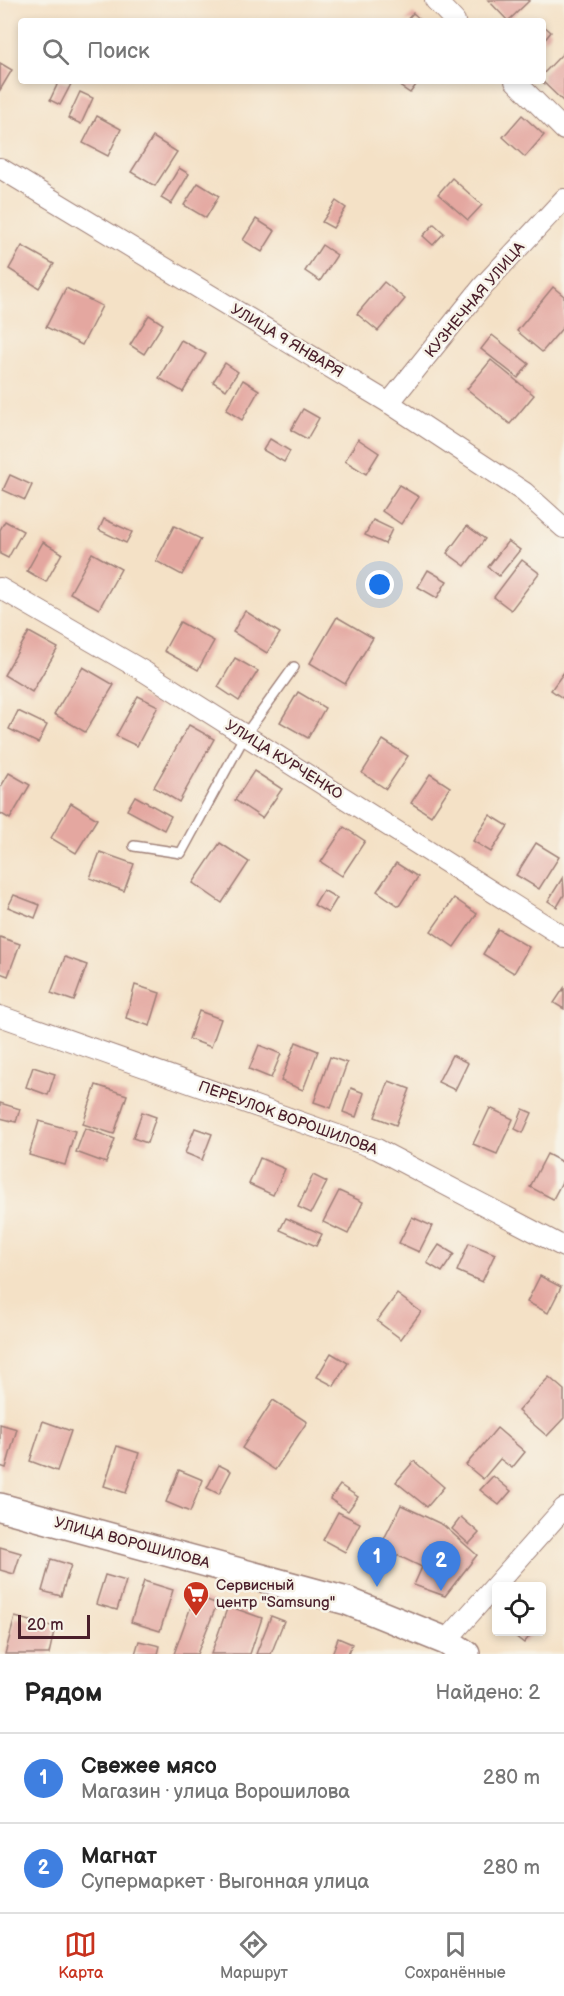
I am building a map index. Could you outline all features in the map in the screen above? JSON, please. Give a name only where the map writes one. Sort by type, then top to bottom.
[{"type":"main road","name":"УЛИЦА ВОРОШИЛОВА","points":[[0,1507],[347,1601],[456,1647]]},
{"type":"street","points":[[435,0],[452,18]]},
{"type":"street","points":[[518,84],[564,130]]},
{"type":"street","name":"УЛИЦА 9 ЯНВАРЯ","points":[[0,168],[389,403],[524,492],[564,528]]},
{"type":"street","name":"КУЗНЕЧНАЯ УЛИЦА","points":[[389,403],[483,286],[564,199]]},
{"type":"street","name":"УЛИЦА КУРЧЕНКО","points":[[0,588],[145,672],[564,937]]},
{"type":"street","name":"ПЕРЕУЛОК ВОРОШИЛОВА","points":[[0,1016],[376,1149],[564,1247]]},
{"type":"street","points":[[456,1647],[564,1508]]},
{"type":"lane","points":[[134,846],[181,853],[245,735],[294,667]]},
{"type":"building","points":[[488,0],[530,0],[511,18],[505,18]]},
{"type":"building","points":[[413,13],[419,18],[409,18]]},
{"type":"building","points":[[546,28],[551,32],[546,38]]},
{"type":"building","points":[[564,52],[564,102],[545,84],[546,71]]},
{"type":"building","points":[[0,63],[12,70],[0,90]]},
{"type":"building","points":[[58,84],[71,84],[60,105],[50,100]]},
{"type":"building","points":[[403,84],[417,84],[410,93],[401,87]]},
{"type":"building","points":[[80,92],[93,98],[81,124],[68,118]]},
{"type":"building","points":[[522,115],[544,135],[525,157],[503,137]]},
{"type":"building","points":[[97,116],[121,129],[108,156],[83,143]]},
{"type":"building","points":[[153,137],[177,152],[155,186],[131,172]]},
{"type":"building","points":[[179,168],[189,174],[171,204],[161,198]]},
{"type":"building","points":[[452,178],[482,205],[468,220],[438,194]]},
{"type":"building","points":[[198,183],[219,196],[206,218],[184,205]]},
{"type":"building","points":[[336,201],[346,208],[333,228],[322,222]]},
{"type":"building","points":[[256,219],[275,231],[262,252],[243,240]]},
{"type":"building","points":[[434,224],[444,233],[433,245],[423,236]]},
{"type":"building","points":[[322,245],[337,255],[320,281],[305,271]]},
{"type":"building","points":[[22,246],[54,264],[39,288],[9,269]]},
{"type":"building","points":[[384,282],[405,299],[378,331],[357,314]]},
{"type":"building","points":[[553,287],[564,296],[564,326],[542,352],[517,331]]},
{"type":"building","points":[[66,288],[102,306],[82,345],[46,327]]},
{"type":"building","points":[[149,315],[163,324],[144,354],[130,345]]},
{"type":"building","points":[[492,335],[529,364],[518,378],[481,349]]},
{"type":"building","points":[[181,340],[206,354],[183,392],[159,378]]},
{"type":"building","points":[[491,360],[534,395],[510,424],[467,389]]},
{"type":"building","points":[[225,363],[238,372],[226,390],[213,382]]},
{"type":"building","points":[[243,380],[259,390],[242,420],[226,410]]},
{"type":"building","points":[[303,409],[319,418],[307,439],[291,430]]},
{"type":"building","points":[[270,439],[290,451],[284,462],[263,450]]},
{"type":"building","points":[[358,439],[379,453],[366,474],[345,461]]},
{"type":"building","points":[[10,475],[32,485],[25,500],[3,490]]},
{"type":"building","points":[[399,485],[419,497],[401,524],[382,511]]},
{"type":"building","points":[[104,519],[132,532],[126,543],[99,530]]},
{"type":"building","points":[[373,520],[392,529],[385,544],[365,535]]},
{"type":"building","points":[[5,521],[23,531],[8,558],[0,554],[0,530]]},
{"type":"building","points":[[174,526],[201,539],[182,575],[156,561]]},
{"type":"building","points":[[467,526],[485,539],[465,566],[447,553]]},
{"type":"building","points":[[508,541],[520,550],[499,576],[488,567]]},
{"type":"building","points":[[43,542],[62,553],[46,582],[27,571]]},
{"type":"building","points":[[92,553],[121,569],[99,609],[70,593]]},
{"type":"building","points":[[522,560],[539,573],[511,610],[494,597]]},
{"type":"building","points":[[428,570],[447,581],[437,598],[418,587]]},
{"type":"building","points":[[245,611],[280,633],[267,653],[233,632]]},
{"type":"building","points":[[337,617],[373,638],[345,684],[310,663]]},
{"type":"building","points":[[180,622],[214,641],[198,670],[164,651]]},
{"type":"building","points":[[29,632],[58,648],[32,692],[4,675]]},
{"type":"building","points":[[235,658],[258,671],[239,701],[218,687]]},
{"type":"building","points":[[83,667],[114,685],[85,732],[54,714]]},
{"type":"building","points":[[564,672],[564,699],[551,690]]},
{"type":"building","points":[[298,692],[325,708],[308,738],[280,722]]},
{"type":"building","points":[[138,696],[158,706],[137,746],[116,736]]},
{"type":"building","points":[[18,711],[47,725],[38,743],[9,729]]},
{"type":"building","points":[[189,725],[214,739],[179,802],[154,787]]},
{"type":"building","points":[[383,740],[408,756],[386,789],[362,773]]},
{"type":"building","points":[[254,771],[282,789],[262,818],[235,800]]},
{"type":"building","points":[[9,773],[30,785],[10,819],[0,813],[0,788]]},
{"type":"building","points":[[430,774],[450,787],[431,816],[411,803]]},
{"type":"building","points":[[135,796],[171,816],[164,830],[127,810]]},
{"type":"building","points":[[71,803],[97,819],[76,853],[51,838]]},
{"type":"building","points":[[490,815],[508,826],[491,852],[473,841]]},
{"type":"building","points":[[344,827],[365,841],[342,876],[321,862]]},
{"type":"building","points":[[220,843],[249,862],[222,903],[193,883]]},
{"type":"building","points":[[536,843],[559,857],[539,889],[516,875]]},
{"type":"building","points":[[100,852],[134,864],[124,891],[90,878]]},
{"type":"building","points":[[396,863],[418,877],[399,906],[377,891]]},
{"type":"building","points":[[563,877],[564,895],[557,907],[548,901]]},
{"type":"building","points":[[323,890],[337,898],[328,913],[314,905]]},
{"type":"building","points":[[14,895],[40,905],[35,918],[8,907]]},
{"type":"building","points":[[454,898],[477,914],[454,947],[431,931]]},
{"type":"building","points":[[498,929],[529,947],[514,973],[483,954]]},
{"type":"building","points":[[0,937],[20,944],[8,976],[0,973]]},
{"type":"building","points":[[65,957],[87,965],[74,1001],[51,993]]},
{"type":"building","points":[[135,985],[160,993],[150,1026],[126,1018]]},
{"type":"building","points":[[564,988],[564,1009],[554,1003]]},
{"type":"building","points":[[199,1011],[221,1019],[211,1047],[189,1039]]},
{"type":"building","points":[[296,1042],[318,1051],[303,1090],[281,1081]]},
{"type":"building","points":[[259,1045],[281,1054],[271,1078],[249,1069]]},
{"type":"building","points":[[452,1055],[468,1063],[455,1090],[438,1082]]},
{"type":"building","points":[[330,1057],[347,1063],[331,1108],[314,1102]]},
{"type":"building","points":[[33,1067],[55,1074],[48,1095],[26,1087]]},
{"type":"building","points":[[389,1081],[410,1089],[396,1125],[375,1117]]},
{"type":"building","points":[[96,1085],[127,1095],[114,1134],[83,1124]]},
{"type":"building","points":[[351,1088],[364,1093],[356,1117],[343,1112]]},
{"type":"building","points":[[0,1103],[20,1109],[16,1122],[0,1118]]},
{"type":"building","points":[[490,1108],[513,1119],[497,1154],[473,1144]]},
{"type":"building","points":[[523,1109],[532,1113],[523,1133],[515,1129]]},
{"type":"building","points":[[142,1112],[156,1117],[147,1143],[133,1138]]},
{"type":"building","points":[[39,1121],[75,1131],[65,1165],[29,1155]]},
{"type":"building","points":[[85,1128],[115,1139],[106,1163],[76,1152]]},
{"type":"building","points":[[195,1128],[212,1134],[202,1160],[185,1153]]},
{"type":"building","points":[[547,1154],[564,1163],[564,1178],[553,1199],[530,1187]]},
{"type":"building","points":[[260,1158],[285,1169],[273,1195],[249,1184]]},
{"type":"building","points":[[313,1175],[327,1182],[311,1213],[298,1207]]},
{"type":"building","points":[[339,1191],[363,1202],[348,1234],[323,1222]]},
{"type":"building","points":[[412,1217],[432,1226],[419,1252],[399,1243]]},
{"type":"building","points":[[286,1218],[322,1234],[316,1246],[280,1230]]},
{"type":"building","points":[[469,1243],[495,1254],[482,1282],[457,1271]]},
{"type":"building","points":[[439,1245],[454,1254],[442,1272],[427,1263]]},
{"type":"building","points":[[540,1276],[561,1287],[548,1313],[527,1302]]},
{"type":"building","points":[[397,1294],[421,1312],[401,1339],[377,1321]]},
{"type":"building","points":[[331,1353],[348,1363],[334,1386],[317,1377]]},
{"type":"building","points":[[549,1377],[564,1390],[564,1418],[547,1436],[518,1411]]},
{"type":"building","points":[[273,1400],[307,1422],[275,1470],[242,1448]]},
{"type":"building","points":[[43,1421],[71,1431],[57,1471],[30,1461]]},
{"type":"building","points":[[0,1424],[17,1429],[6,1468],[0,1466]]},
{"type":"building","points":[[497,1428],[525,1452],[512,1468],[500,1459],[483,1479],[466,1465]]},
{"type":"building","points":[[117,1446],[139,1453],[126,1493],[104,1486]]},
{"type":"building","points":[[414,1461],[444,1487],[427,1507],[396,1482]]},
{"type":"building","points":[[219,1465],[231,1471],[219,1494],[207,1488]]},
{"type":"building","points":[[179,1470],[203,1480],[190,1512],[166,1502]]},
{"type":"building","points":[[493,1476],[511,1491],[499,1505],[480,1490]]},
{"type":"building","points":[[340,1485],[358,1497],[348,1511],[330,1499]]},
{"type":"building","points":[[401,1505],[443,1525],[477,1555],[445,1596],[414,1585],[422,1567],[380,1547]]},
{"type":"building","points":[[338,1512],[360,1523],[345,1552],[323,1540]]},
{"type":"building","points":[[461,1517],[479,1533],[469,1544],[452,1529]]},
{"type":"building","points":[[0,1547],[21,1553],[14,1574],[0,1570]]},
{"type":"building","points":[[51,1559],[71,1565],[61,1596],[42,1591]]},
{"type":"building","points":[[105,1575],[126,1581],[117,1610],[96,1604]]},
{"type":"building","points":[[144,1581],[173,1590],[160,1631],[131,1622]]},
{"type":"building","points":[[195,1595],[217,1604],[197,1654],[174,1654]]},
{"type":"building","points":[[228,1606],[262,1618],[250,1654],[211,1654]]},
{"type":"building","points":[[271,1616],[284,1621],[271,1654],[256,1654]]},
{"type":"building","points":[[15,1617],[55,1627],[49,1654],[5,1654]]},
{"type":"building","points":[[515,1636],[530,1636],[524,1643]]},
{"type":"building","points":[[338,1638],[352,1644],[348,1654],[332,1654]]},
{"type":"building","points":[[139,1641],[160,1646],[158,1654],[135,1654]]},
{"type":"place","name":"Свежее мясо","points":[[377,1587]]},
{"type":"place","name":"Магнат","points":[[441,1591]]},
{"type":"place","name":"Сервисный центр \"Samsung\"","points":[[196,1617]]}]
